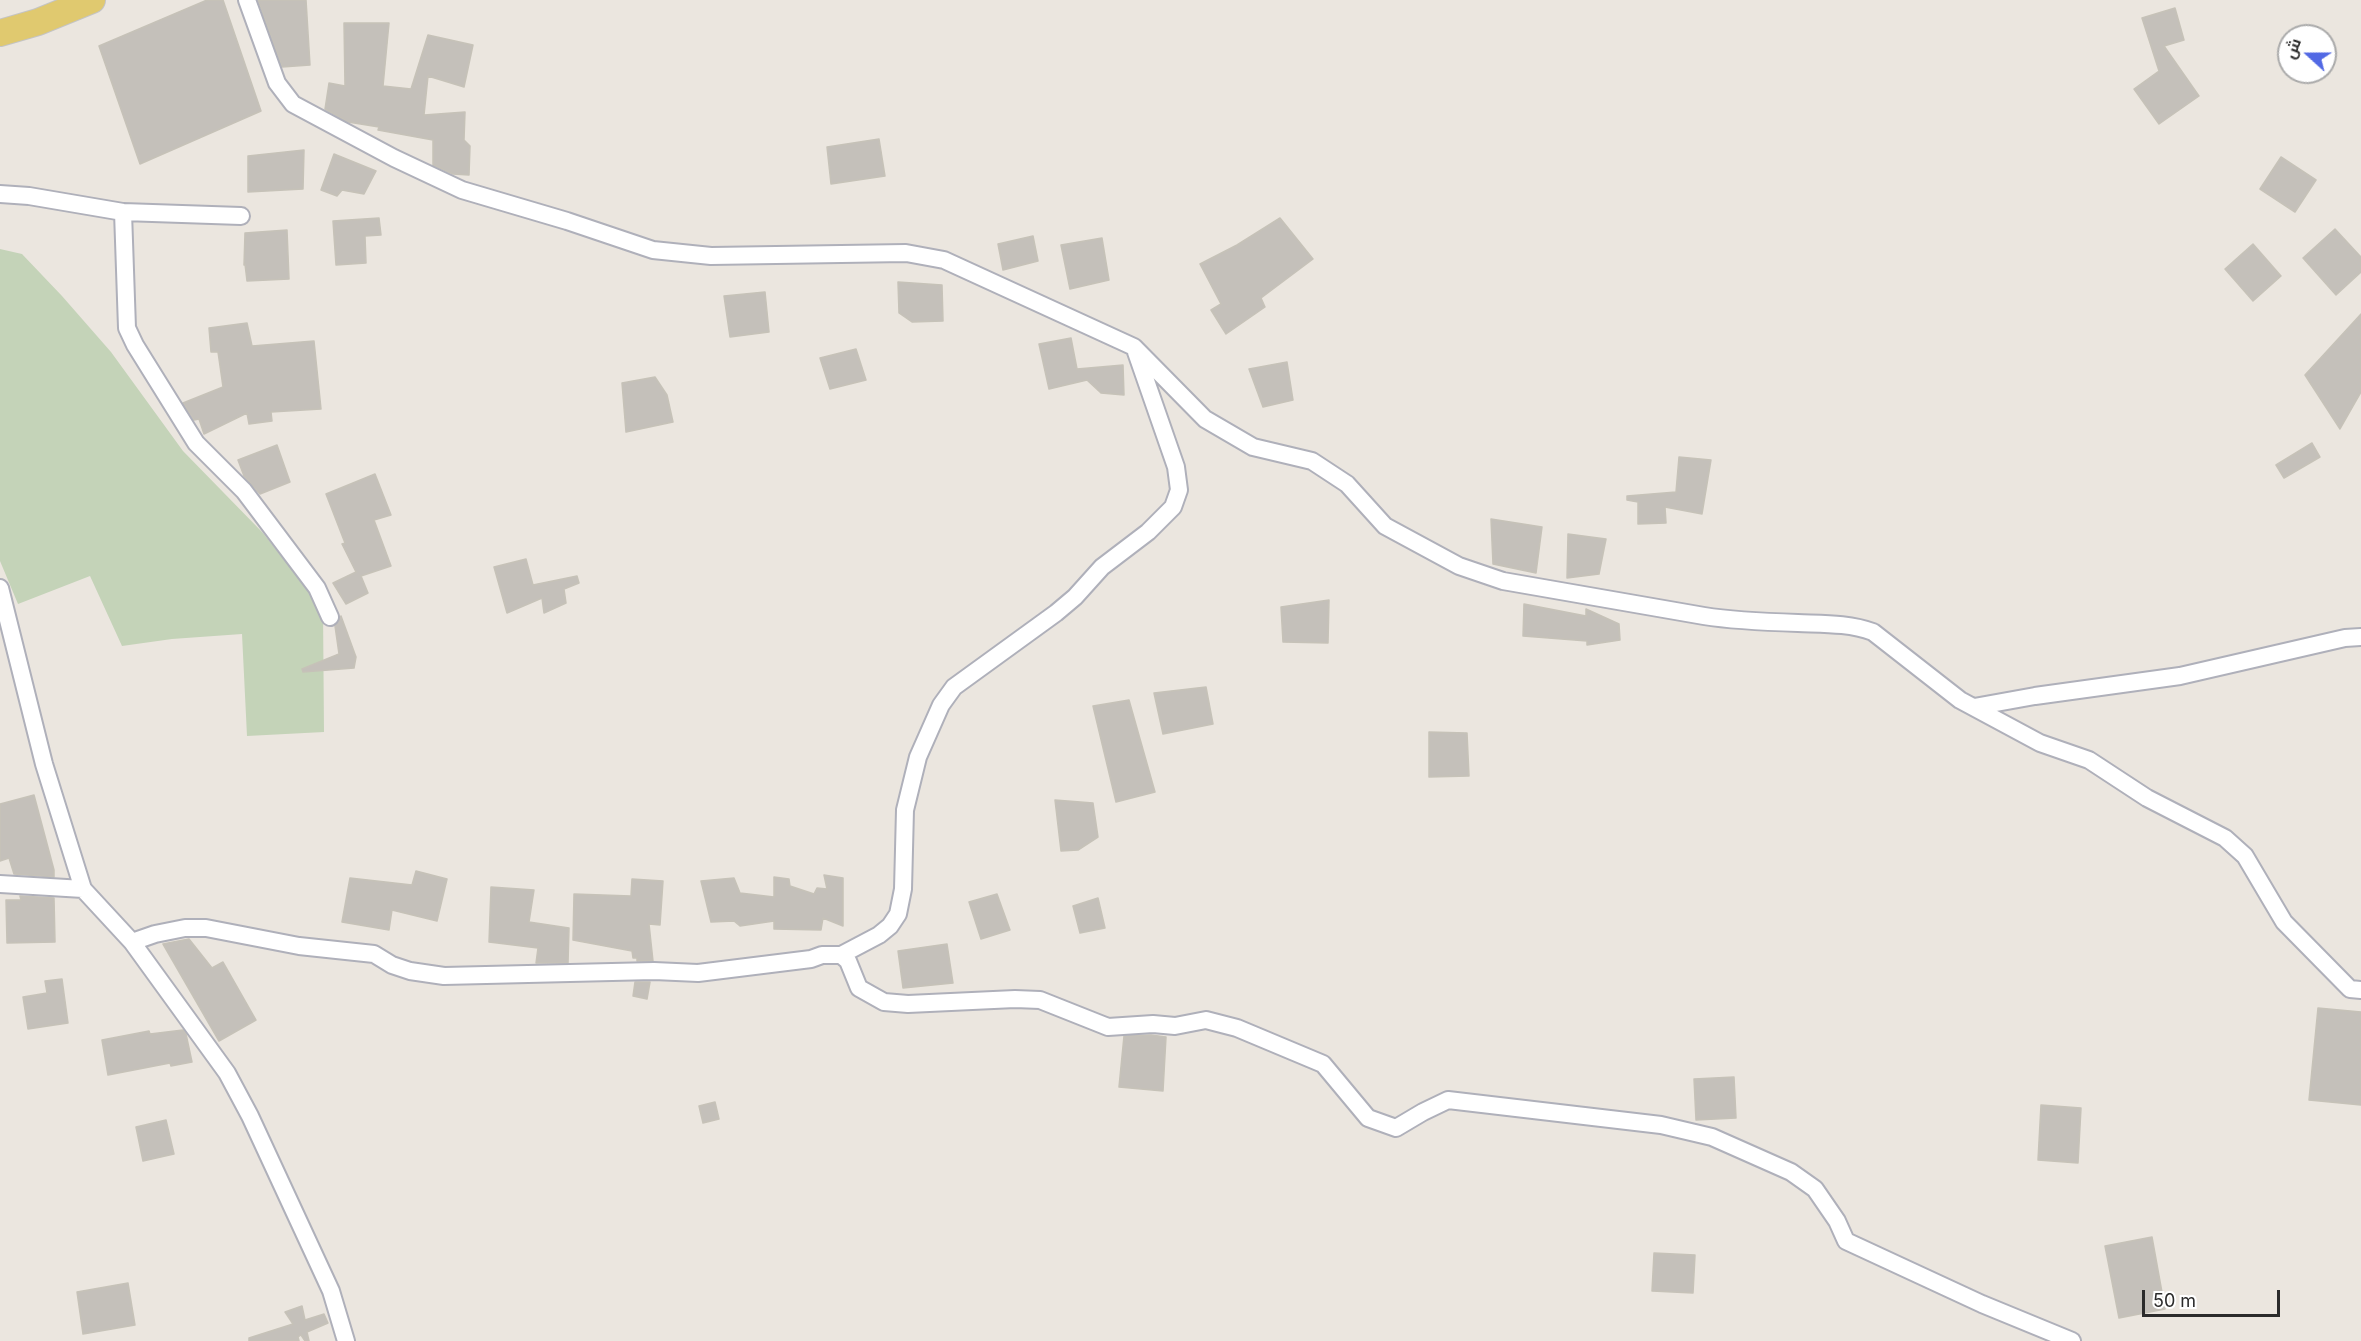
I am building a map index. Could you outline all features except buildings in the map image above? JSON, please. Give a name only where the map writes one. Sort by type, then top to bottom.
[{"type":"main road","points":[[0,33],[38,22],[92,0]]},
{"type":"street","points":[[247,0],[278,83],[293,104],[394,158],[462,190],[567,220],[653,250],[711,256],[906,253],[944,260],[1134,347],[1205,419],[1253,447],[1312,461],[1347,484],[1385,526],[1459,566],[1503,581],[1714,618],[1861,628],[1873,632],[1960,700],[2040,743],[2089,760],[2147,798],[2225,838],[2245,856],[2284,922],[2350,989],[2361,990]]},
{"type":"street","points":[[0,194],[29,196],[123,212],[241,216]]},
{"type":"street","points":[[123,212],[126,322],[135,345],[196,442],[244,491],[317,588],[330,616]]},
{"type":"street","points":[[132,942],[155,933],[185,928],[206,928],[299,946],[375,954],[392,965],[410,971],[444,976],[654,971],[698,973],[811,959],[822,955],[841,955],[884,932],[898,914],[903,889],[905,810],[918,757],[941,705],[954,687],[1056,613],[1102,567],[1148,532],[1173,507],[1179,490],[1176,468],[1134,347]]},
{"type":"street","points":[[0,588],[44,764],[83,889],[132,942],[227,1073],[332,1291],[346,1341]]},
{"type":"street","points":[[1974,707],[2035,696],[2180,676],[2345,638],[2361,637]]},
{"type":"street","points":[[0,884],[83,889]]},
{"type":"street","points":[[841,955],[848,961],[859,988],[884,1002],[908,1004],[1040,1000],[1108,1027],[1154,1024],[1175,1026],[1206,1020],[1237,1028],[1323,1064],[1368,1118],[1396,1128],[1448,1100],[1660,1125],[1712,1137],[1791,1172],[1815,1189],[1837,1221],[1846,1240],[1982,1304],[2072,1341]]},
{"type":"green space","points":[[0,249],[22,254],[62,296],[111,352],[183,451],[263,533],[323,609],[324,732],[247,736],[242,634],[172,639],[122,646],[90,576],[18,604],[0,561]]}]
